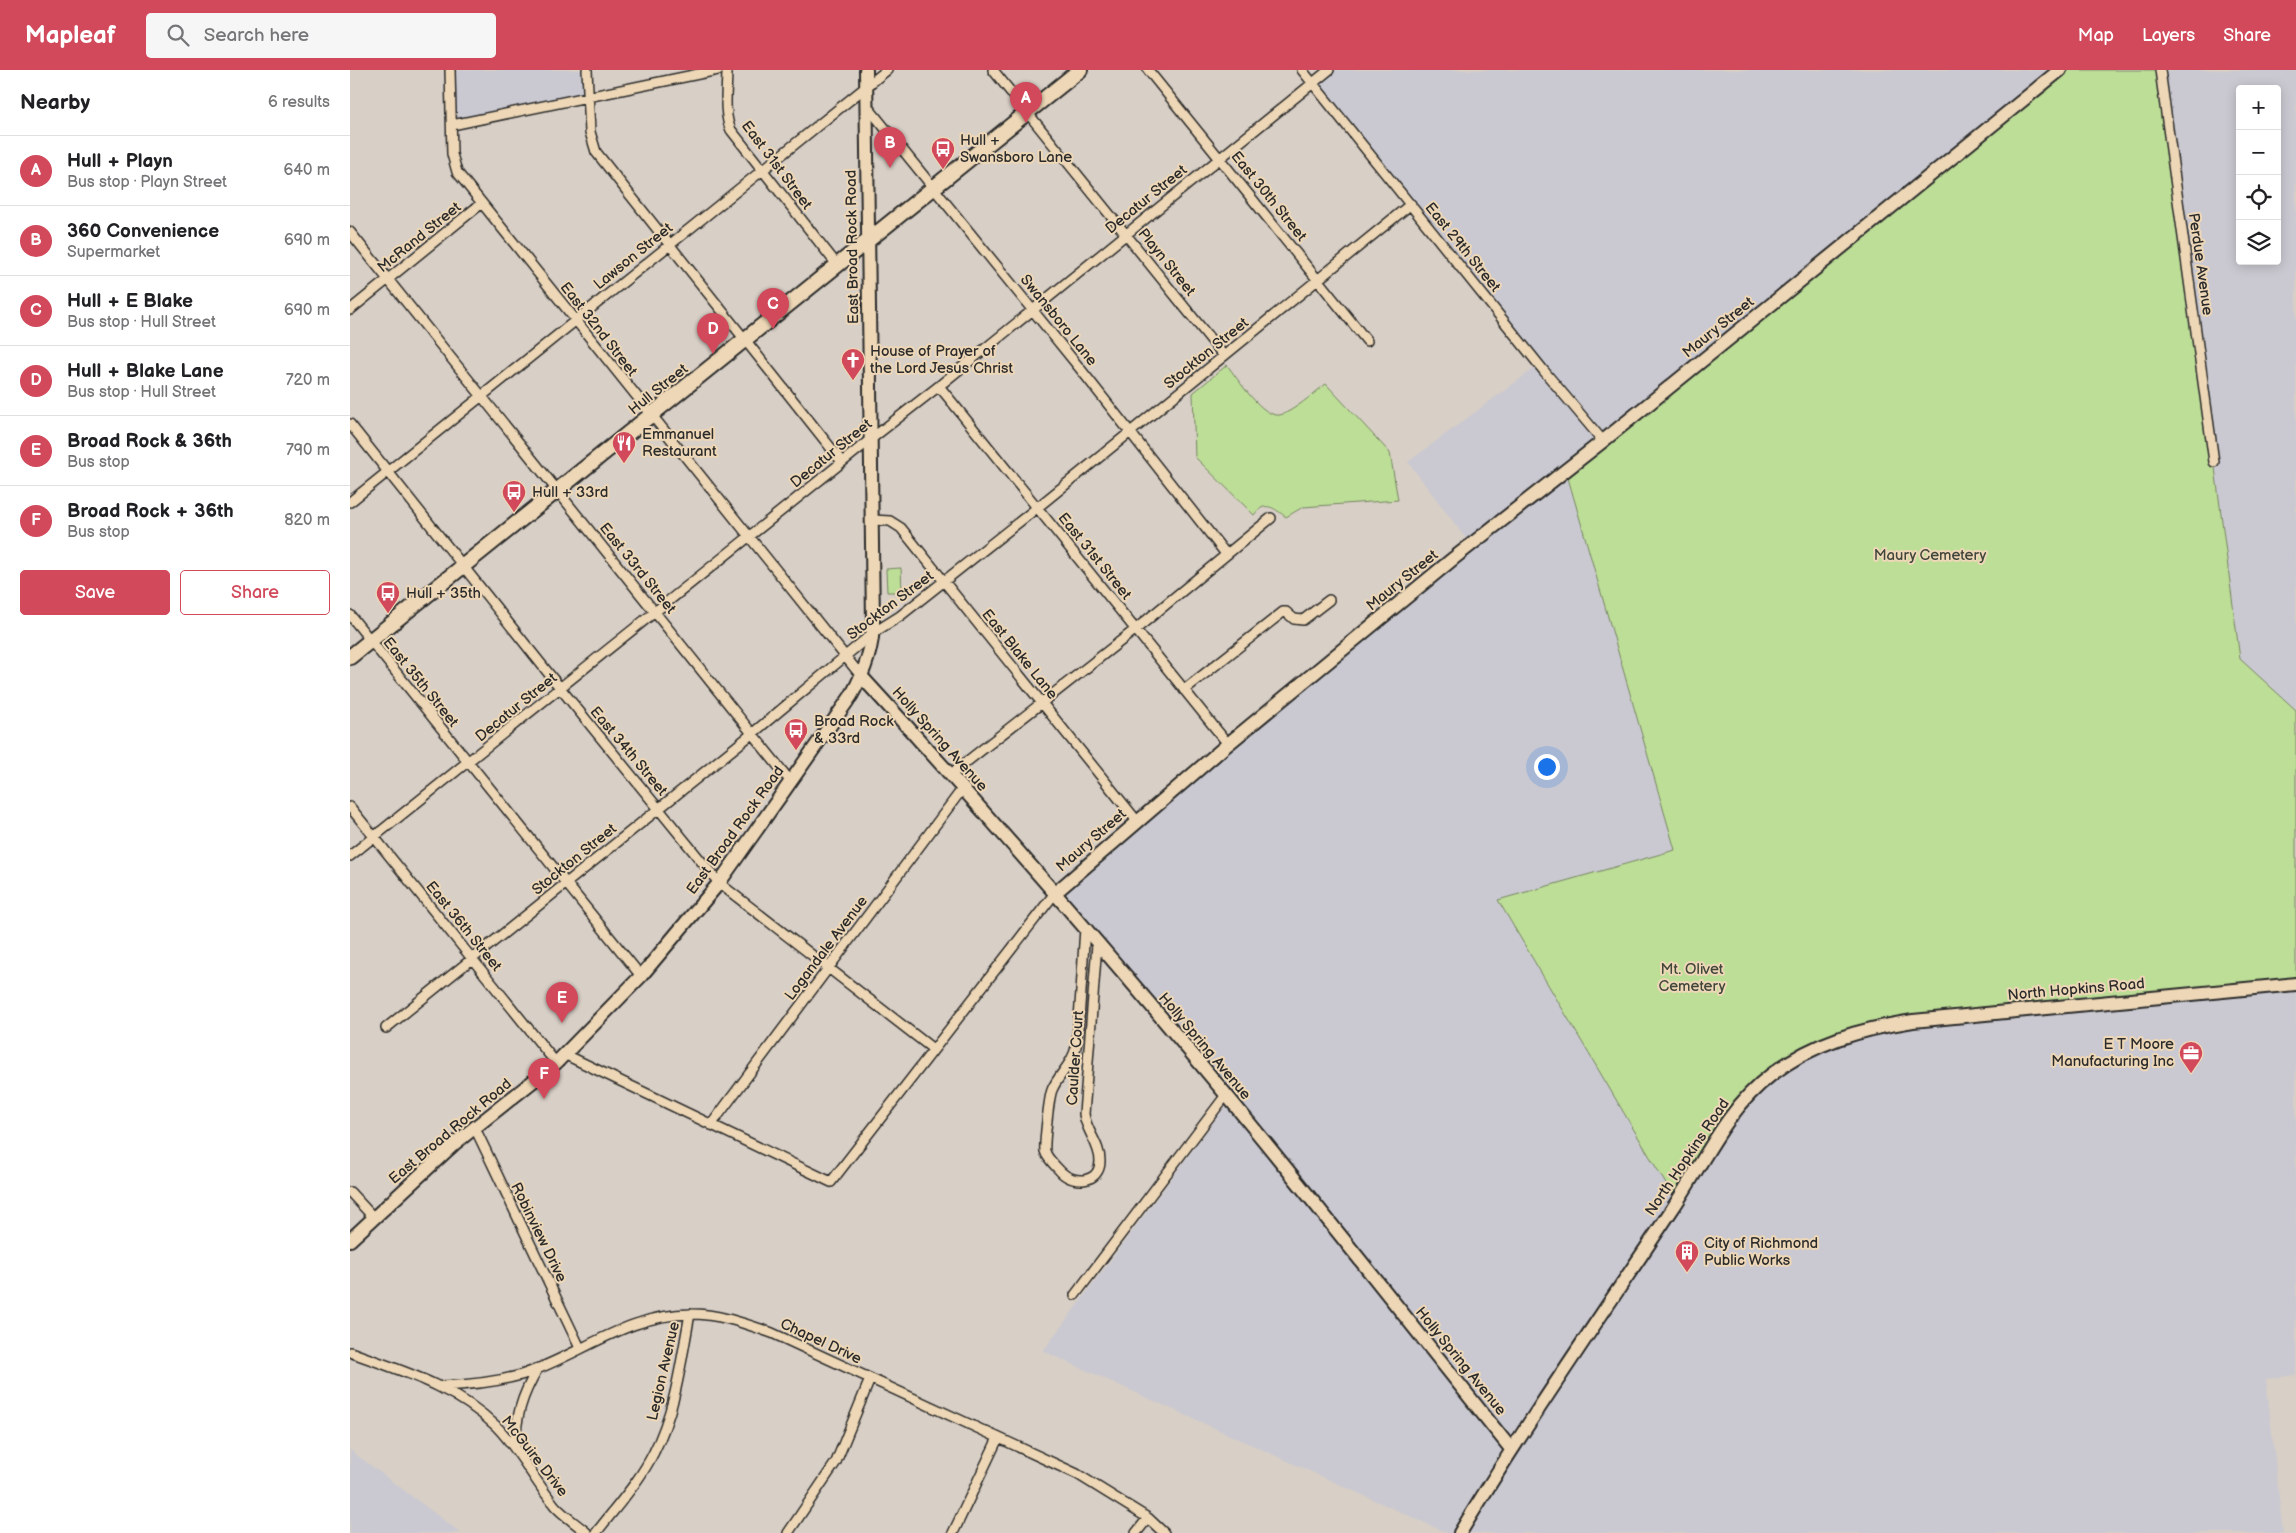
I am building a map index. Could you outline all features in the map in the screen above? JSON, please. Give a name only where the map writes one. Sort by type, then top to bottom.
[{"type":"main road","name":"East Broad Rock Road","points":[[350,1240],[435,1161],[560,1059],[641,976],[719,883],[851,696],[861,676],[869,654],[873,633],[866,70]]},
{"type":"main road","name":"Hull Street","points":[[350,657],[1080,70]]},
{"type":"main road","name":"Maury Street","points":[[1055,893],[1228,744],[1454,558],[1603,441],[2060,70]]},
{"type":"main road","name":"Holly Spring Avenue","points":[[861,676],[951,774],[1055,893],[1226,1095],[1511,1449]]},
{"type":"main road","name":"North Hopkins Road","points":[[1460,1533],[1511,1449],[1678,1199],[1710,1147],[1741,1105],[1771,1075],[1802,1054],[1835,1039],[1879,1026],[1913,1021],[2296,984]]},
{"type":"street","name":"East 32nd Street","points":[[450,70],[454,167],[861,676]]},
{"type":"street","points":[[587,70],[590,132],[593,146],[744,341],[842,462]]},
{"type":"street","points":[[452,125],[718,70]]},
{"type":"street","name":"East 31st Street","points":[[727,70],[728,123],[761,170],[838,266]]},
{"type":"street","name":"Lawson Street","points":[[350,502],[887,70]]},
{"type":"street","name":"Playn Street","points":[[993,70],[1224,356]]},
{"type":"street","name":"East 30th Street","points":[[1148,70],[1367,341]]},
{"type":"street","name":"East 29th Street","points":[[1302,70],[1603,441]]},
{"type":"street","name":"Decatur Street","points":[[350,856],[749,538],[871,438],[939,386],[1219,157],[1329,70]]},
{"type":"street","name":"Perdue Avenue","points":[[2160,70],[2214,462]]},
{"type":"street","name":"Swansboro Lane","points":[[867,106],[1131,432],[1226,554]]},
{"type":"street","name":"McRand Street","points":[[350,310],[482,204]]},
{"type":"street","name":"Stockton Street","points":[[386,1028],[753,734],[873,633],[900,616],[1038,507],[1411,204]]},
{"type":"street","name":"East 33rd Street","points":[[350,232],[791,782]]},
{"type":"street","name":"East 31st Street","points":[[939,386],[1228,744]]},
{"type":"street","name":"East 34th Street","points":[[350,424],[560,689],[719,883],[934,1048]]},
{"type":"street","points":[[951,774],[1136,629],[1271,518]]},
{"type":"street","name":"East Blake Lane","points":[[873,520],[890,521],[902,528],[1137,821]]},
{"type":"street","points":[[1184,690],[1283,612],[1286,612],[1294,619],[1303,620],[1328,600]]},
{"type":"street","name":"East 35th Street","points":[[350,615],[641,976]]},
{"type":"street","name":"Logandale Avenue","points":[[711,1125],[963,788]]},
{"type":"street","name":"East 36th Street","points":[[350,807],[473,959],[560,1059],[711,1125],[831,1182]]},
{"type":"street","name":"Maury Street","points":[[831,1182],[1055,893]]},
{"type":"street","name":"Caulder Court","points":[[1085,929],[1075,1053],[1052,1090],[1045,1146],[1048,1157],[1068,1179],[1076,1181],[1089,1179],[1094,1175],[1100,1164],[1099,1152],[1086,1125],[1084,1114],[1097,944]]},
{"type":"street","points":[[1075,1295],[1226,1095]]},
{"type":"street","name":"Robinview Drive","points":[[474,1128],[580,1348]]},
{"type":"street","points":[[350,1192],[374,1218]]},
{"type":"street","name":"Chapel Drive","points":[[442,1386],[467,1385],[500,1379],[538,1368],[638,1323],[672,1315],[690,1314],[721,1317],[772,1333],[1077,1474],[1148,1518],[1164,1533]]},
{"type":"street","name":"Legion Avenue","points":[[596,1533],[642,1473],[662,1436],[674,1397],[690,1314]]},
{"type":"street","name":"McGuire Drive","points":[[350,1352],[442,1386],[479,1411],[497,1427],[515,1449],[556,1508],[587,1533]]},
{"type":"street","points":[[515,1449],[519,1406],[525,1390],[538,1368]]},
{"type":"street","points":[[788,1533],[836,1462],[870,1379]]},
{"type":"street","points":[[953,1533],[998,1438]]},
{"type":"street","points":[[1136,1533],[1148,1518]]},
{"type":"shaded area","points":[[450,70],[587,70],[588,97],[451,127]]},
{"type":"shaded area","points":[[1330,70],[2062,70],[1566,471],[1675,850],[1498,901],[1718,1139],[1769,1078],[1805,1056],[1883,1027],[2296,981],[2296,1375],[2266,1379],[2283,1533],[1447,1533],[1043,1351],[1230,1100],[1053,894],[1473,548],[1408,462],[1540,364],[1313,84]]},
{"type":"shaded area","points":[[2163,70],[2296,70],[2296,710],[2240,659]]},
{"type":"shaded area","points":[[350,1450],[461,1533],[350,1533]]},
{"type":"green space","name":"Maury Cemetery","points":[[2062,70],[2163,70],[2240,659],[2296,710],[2296,981],[1987,1012],[1842,1039],[1769,1078],[1741,1108],[1676,1201],[1498,900],[1675,850],[1566,471]]},
{"type":"green space","points":[[1227,365],[1258,404],[1273,414],[1280,415],[1291,410],[1326,384],[1390,453],[1398,500],[1303,507],[1286,517],[1274,508],[1266,507],[1258,510],[1254,515],[1195,457],[1193,393]]},
{"type":"green space","points":[[901,568],[902,592],[887,592],[886,569]]},
{"type":"place","name":"Hull + Playn","points":[[1026,123]]},
{"type":"place","name":"360 Convenience","points":[[890,168]]},
{"type":"place","name":"Hull + Swansboro Lane","points":[[943,170]]},
{"type":"place","name":"Hull + E Blake","points":[[773,329]]},
{"type":"place","name":"Hull + Blake Lane","points":[[713,354]]},
{"type":"place","name":"House of Prayer of the Lord Jesus Christ","points":[[853,381]]},
{"type":"place","name":"Emmanuel Restaurant","points":[[624,464]]},
{"type":"place","name":"Hull + 33rd","points":[[514,513]]},
{"type":"place","name":"Hull + 35th","points":[[388,614]]},
{"type":"place","name":"Broad Rock & 33rd","points":[[796,751]]},
{"type":"place","name":"Broad Rock & 36th","points":[[562,1023]]},
{"type":"place","name":"E T Moore Manufacturing Inc","points":[[2191,1074]]},
{"type":"place","name":"Broad Rock + 36th","points":[[544,1099]]},
{"type":"place","name":"City of Richmond Public Works","points":[[1687,1273]]},
{"type":"park label","name":"Mt. Olivet Cemetery","points":[[1692,978]]}]
